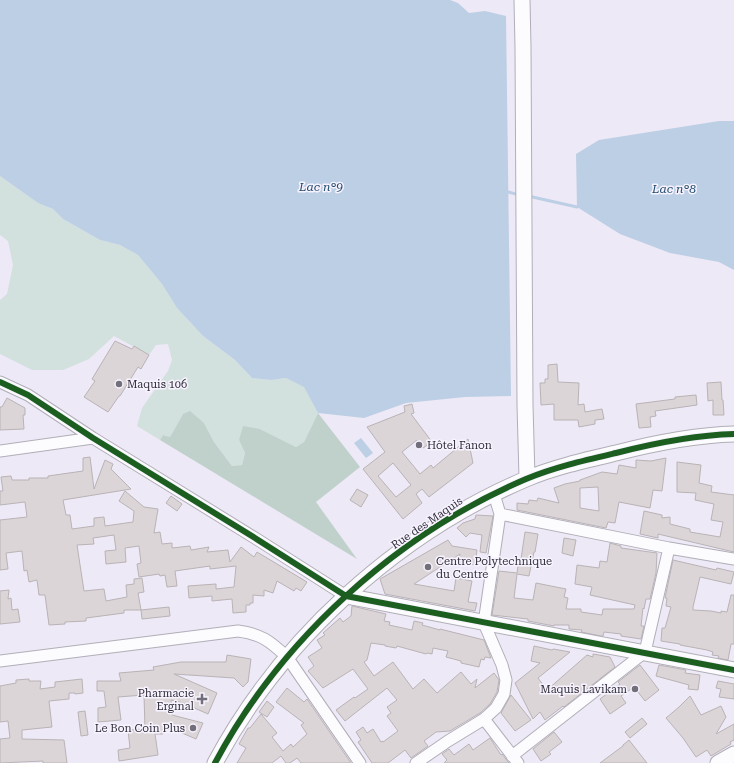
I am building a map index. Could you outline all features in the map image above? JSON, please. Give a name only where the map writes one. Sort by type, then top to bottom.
[{"type":"street","points":[[522,0],[525,397],[528,478]]},
{"type":"street","points":[[0,382],[28,395],[93,438],[256,538],[346,596],[734,670]]},
{"type":"street","name":"Rue des Maquis","points":[[215,763],[243,714],[286,657],[346,596],[403,550],[443,523],[494,494],[528,478],[557,468],[638,447],[714,434],[734,434]]},
{"type":"street","points":[[0,451],[93,438]]},
{"type":"street","points":[[416,763],[484,719],[496,708],[504,694],[506,680],[500,660],[484,623],[500,514],[494,494]]},
{"type":"street","points":[[500,514],[669,548],[734,559]]},
{"type":"street","points":[[484,719],[515,759],[645,652],[669,548]]},
{"type":"street","points":[[0,661],[238,631],[260,636],[274,645],[286,657],[360,763]]},
{"type":"street","points":[[718,763],[734,754]]},
{"type":"shaded area","points":[[0,176],[38,203],[53,209],[63,219],[100,240],[120,245],[138,255],[162,284],[177,308],[203,336],[235,360],[252,378],[271,380],[286,378],[305,387],[318,413],[304,442],[296,447],[260,429],[239,440],[245,453],[242,465],[232,466],[214,442],[204,423],[183,414],[170,437],[163,435],[160,440],[137,426],[142,408],[168,371],[172,360],[168,344],[156,345],[149,355],[114,336],[89,359],[63,370],[32,370],[0,354],[0,300],[7,294],[13,265],[8,241],[0,235]]},
{"type":"shaded area","points":[[190,411],[204,423],[214,442],[232,466],[242,465],[245,453],[239,440],[243,426],[260,429],[296,447],[304,442],[318,413],[360,467],[316,502],[357,559],[160,440],[163,435],[170,437],[183,414]]},
{"type":"water","name":"Lac n°9","points":[[0,0],[450,0],[458,3],[469,13],[485,11],[506,16],[511,396],[465,397],[406,403],[364,418],[318,413],[304,387],[286,378],[271,380],[252,378],[235,360],[203,336],[177,308],[162,284],[138,255],[120,245],[100,240],[63,219],[53,209],[38,203],[0,176]]},
{"type":"water","name":"Lac n°8","points":[[719,121],[734,121],[734,270],[719,262],[670,253],[620,234],[577,207],[576,154],[599,140]]},
{"type":"water","points":[[361,438],[373,453],[366,458],[354,443]]},
{"type":"building","points":[[115,341],[132,349],[134,346],[149,355],[141,369],[138,367],[108,412],[84,397],[95,381],[92,379]]},
{"type":"building","points":[[557,364],[558,382],[579,383],[578,405],[584,404],[585,412],[602,409],[604,419],[595,420],[595,424],[579,427],[578,420],[554,420],[554,404],[541,405],[540,383],[545,383],[545,379],[548,379],[548,365]]},
{"type":"building","points":[[721,382],[724,415],[713,415],[713,400],[708,401],[707,383]]},
{"type":"building","points":[[696,395],[697,405],[655,411],[656,416],[650,417],[651,427],[639,428],[636,404]]},
{"type":"building","points":[[7,398],[25,408],[25,415],[23,415],[24,429],[0,430],[0,407],[2,407]]},
{"type":"building","points":[[412,404],[414,413],[411,414],[432,442],[423,448],[417,440],[402,452],[420,474],[431,465],[433,468],[468,439],[473,463],[429,497],[422,489],[416,494],[422,503],[403,519],[363,469],[385,452],[367,427],[405,412],[404,406]],"holes":[[[393,463],[411,485],[396,497],[378,476]]]},
{"type":"building","points":[[90,457],[94,489],[105,460],[113,464],[111,469],[131,489],[63,500],[66,515],[70,515],[72,529],[94,526],[94,518],[104,517],[105,526],[133,522],[134,511],[119,501],[125,491],[144,507],[158,509],[154,533],[160,532],[162,544],[172,543],[172,548],[190,546],[191,550],[209,547],[207,552],[228,550],[230,562],[241,547],[254,557],[257,552],[307,582],[301,591],[296,588],[294,591],[277,581],[273,593],[264,590],[264,596],[253,595],[253,603],[246,605],[246,612],[233,613],[232,599],[212,601],[212,596],[189,598],[188,586],[216,584],[216,589],[234,587],[236,566],[210,569],[210,566],[175,571],[177,586],[167,587],[165,575],[160,576],[159,574],[139,577],[137,564],[141,563],[139,546],[125,548],[126,562],[106,564],[105,551],[116,550],[114,535],[93,538],[94,544],[77,545],[84,591],[104,589],[106,601],[127,597],[126,585],[134,584],[134,579],[142,578],[144,592],[138,593],[141,610],[124,610],[124,613],[86,618],[86,621],[65,622],[65,624],[49,625],[45,595],[39,595],[37,580],[29,582],[27,570],[24,571],[22,551],[6,553],[8,569],[0,570],[0,520],[27,517],[25,502],[0,505],[0,491],[3,491],[1,477],[11,476],[12,480],[29,480],[29,478],[48,478],[48,476],[83,471],[83,458]]},
{"type":"building","points":[[666,458],[662,491],[653,490],[650,508],[619,502],[615,523],[608,522],[606,528],[517,510],[517,503],[528,504],[529,500],[537,501],[538,498],[559,503],[554,488],[580,481],[602,472],[617,474],[619,465],[636,468],[636,460],[651,461]],"holes":[[[598,487],[599,511],[580,508],[580,488]]]},
{"type":"building","points":[[677,462],[701,465],[699,483],[712,486],[711,492],[734,495],[734,552],[658,534],[658,538],[640,534],[644,511],[662,515],[662,518],[670,517],[670,524],[690,529],[690,532],[720,537],[723,522],[711,520],[714,504],[695,500],[696,493],[677,492]]},
{"type":"building","points":[[357,489],[368,495],[361,507],[350,500]]},
{"type":"building","points":[[171,496],[182,504],[177,511],[166,503]]},
{"type":"building","points":[[476,515],[493,516],[486,553],[480,552],[482,535],[470,533],[466,537],[457,528],[463,523],[475,519]]},
{"type":"building","points":[[525,532],[538,534],[529,576],[517,574],[514,598],[533,600],[536,583],[566,589],[564,597],[568,598],[566,609],[581,609],[581,612],[602,615],[603,609],[634,609],[635,605],[590,595],[592,587],[575,584],[577,565],[599,568],[600,561],[607,562],[610,543],[621,546],[621,548],[657,553],[656,573],[650,599],[646,599],[644,609],[643,608],[641,626],[644,626],[641,639],[604,632],[603,636],[601,636],[581,632],[582,630],[569,629],[569,625],[554,626],[528,621],[528,619],[492,615],[499,571],[517,573],[519,559],[521,559]]},
{"type":"building","points":[[564,538],[576,540],[573,556],[562,553]]},
{"type":"building","name":"Centre Polytechnique du Centre","points":[[448,540],[452,546],[477,550],[475,565],[459,562],[460,554],[414,584],[454,591],[456,578],[472,581],[468,602],[477,603],[475,611],[385,594],[380,579]]},
{"type":"building","points":[[673,560],[716,570],[717,568],[734,572],[731,584],[700,577],[693,607],[693,610],[721,613],[721,611],[727,612],[731,595],[734,595],[734,644],[731,644],[728,660],[718,658],[719,656],[712,655],[713,652],[707,650],[661,641],[662,628],[665,628],[671,607],[666,606],[667,598],[665,598]]},
{"type":"building","points":[[9,590],[8,599],[11,598],[12,610],[18,609],[20,622],[0,624],[0,591]]},
{"type":"building","points":[[352,606],[386,614],[384,621],[390,622],[389,625],[412,630],[414,621],[440,630],[484,640],[491,658],[485,657],[484,660],[481,659],[479,667],[461,663],[461,661],[446,657],[448,651],[433,648],[432,654],[426,654],[397,646],[396,648],[371,643],[367,660],[364,662],[374,676],[393,662],[413,689],[424,679],[437,693],[461,672],[471,684],[477,679],[475,688],[494,673],[499,680],[497,692],[490,704],[480,713],[450,731],[436,732],[424,741],[428,746],[411,758],[405,750],[388,763],[372,763],[358,742],[361,740],[356,732],[363,727],[367,733],[373,729],[381,742],[383,742],[398,731],[387,716],[391,713],[387,707],[397,700],[387,688],[345,721],[336,710],[368,689],[353,669],[323,688],[308,671],[314,666],[308,657],[322,648],[317,640],[325,635],[323,633],[340,618],[343,622],[351,616]]},
{"type":"building","points":[[169,607],[170,616],[142,619],[141,610]]},
{"type":"building","points":[[534,646],[570,652],[538,678],[547,690],[587,655],[593,657],[593,654],[610,657],[615,667],[545,720],[540,712],[533,719],[515,683],[540,663],[531,661]]},
{"type":"building","points":[[227,655],[251,659],[248,682],[243,687],[234,678],[174,674],[217,693],[208,714],[183,703],[171,700],[172,715],[203,723],[196,739],[182,733],[184,729],[163,729],[163,734],[155,734],[158,755],[119,761],[118,750],[130,748],[128,730],[145,729],[144,695],[118,697],[121,720],[98,722],[98,708],[106,707],[104,691],[97,691],[97,681],[121,681],[119,673],[154,670],[153,667],[181,662],[226,662]]},
{"type":"building","points":[[640,665],[659,690],[645,701],[634,687],[621,696],[626,703],[610,714],[600,699],[620,684],[618,682]]},
{"type":"building","points":[[659,665],[686,670],[685,673],[700,675],[698,690],[688,689],[689,685],[656,676]]},
{"type":"building","points":[[29,679],[29,681],[41,681],[40,689],[55,687],[55,682],[82,679],[83,693],[69,693],[69,699],[49,701],[52,727],[22,730],[22,739],[64,740],[67,763],[43,763],[43,761],[0,763],[0,739],[10,738],[8,721],[0,722],[0,686],[16,683],[16,680]]},
{"type":"building","points":[[718,681],[734,684],[734,699],[719,697],[721,689],[716,688]]},
{"type":"building","points":[[287,688],[304,702],[307,699],[351,763],[301,763],[297,758],[290,763],[286,763],[281,756],[272,763],[237,763],[246,748],[239,744],[248,728],[250,728],[261,714],[277,733],[272,737],[283,751],[291,744],[293,747],[307,734],[301,725],[304,723],[276,702]]},
{"type":"building","points":[[511,695],[531,720],[515,731],[501,713]]},
{"type":"building","points":[[690,696],[701,715],[721,706],[726,717],[716,734],[734,724],[734,740],[730,742],[731,744],[711,756],[707,750],[696,757],[683,738],[666,718]]},
{"type":"building","points":[[267,701],[274,707],[267,717],[259,712]]},
{"type":"building","points":[[85,711],[88,735],[81,736],[78,712]]},
{"type":"building","points":[[642,718],[647,724],[630,738],[625,732]]},
{"type":"building","points":[[554,732],[562,742],[549,752],[551,754],[541,761],[533,749]]},
{"type":"building","points":[[490,738],[501,755],[502,754],[509,763],[444,763],[447,760],[442,754],[449,749],[454,755],[469,744],[473,750]]},
{"type":"building","points":[[629,740],[647,763],[600,763],[623,746]]},
{"type":"waterway","points":[[508,192],[520,195]]},
{"type":"waterway","points":[[528,196],[577,207]]},
{"type":"cycle path","points":[[0,382],[28,395],[93,438],[346,596],[734,670]]},
{"type":"cycle path","points":[[215,763],[242,717],[273,674],[308,633],[347,595],[388,560],[432,529],[478,502],[526,479],[548,471],[582,461],[660,443],[704,436],[734,434]]},
{"type":"place","name":"Maquis 106","points":[[119,384]]},
{"type":"place","name":"Hôtel Fanon","points":[[419,445]]},
{"type":"place","name":"Centre Polytechnique du Centre","points":[[428,567]]},
{"type":"place","name":"Maquis Lavikam","points":[[635,689]]},
{"type":"place","name":"Pharmacie Erginal","points":[[202,699]]},
{"type":"place","name":"Le Bon Coin Plus","points":[[193,728]]}]
